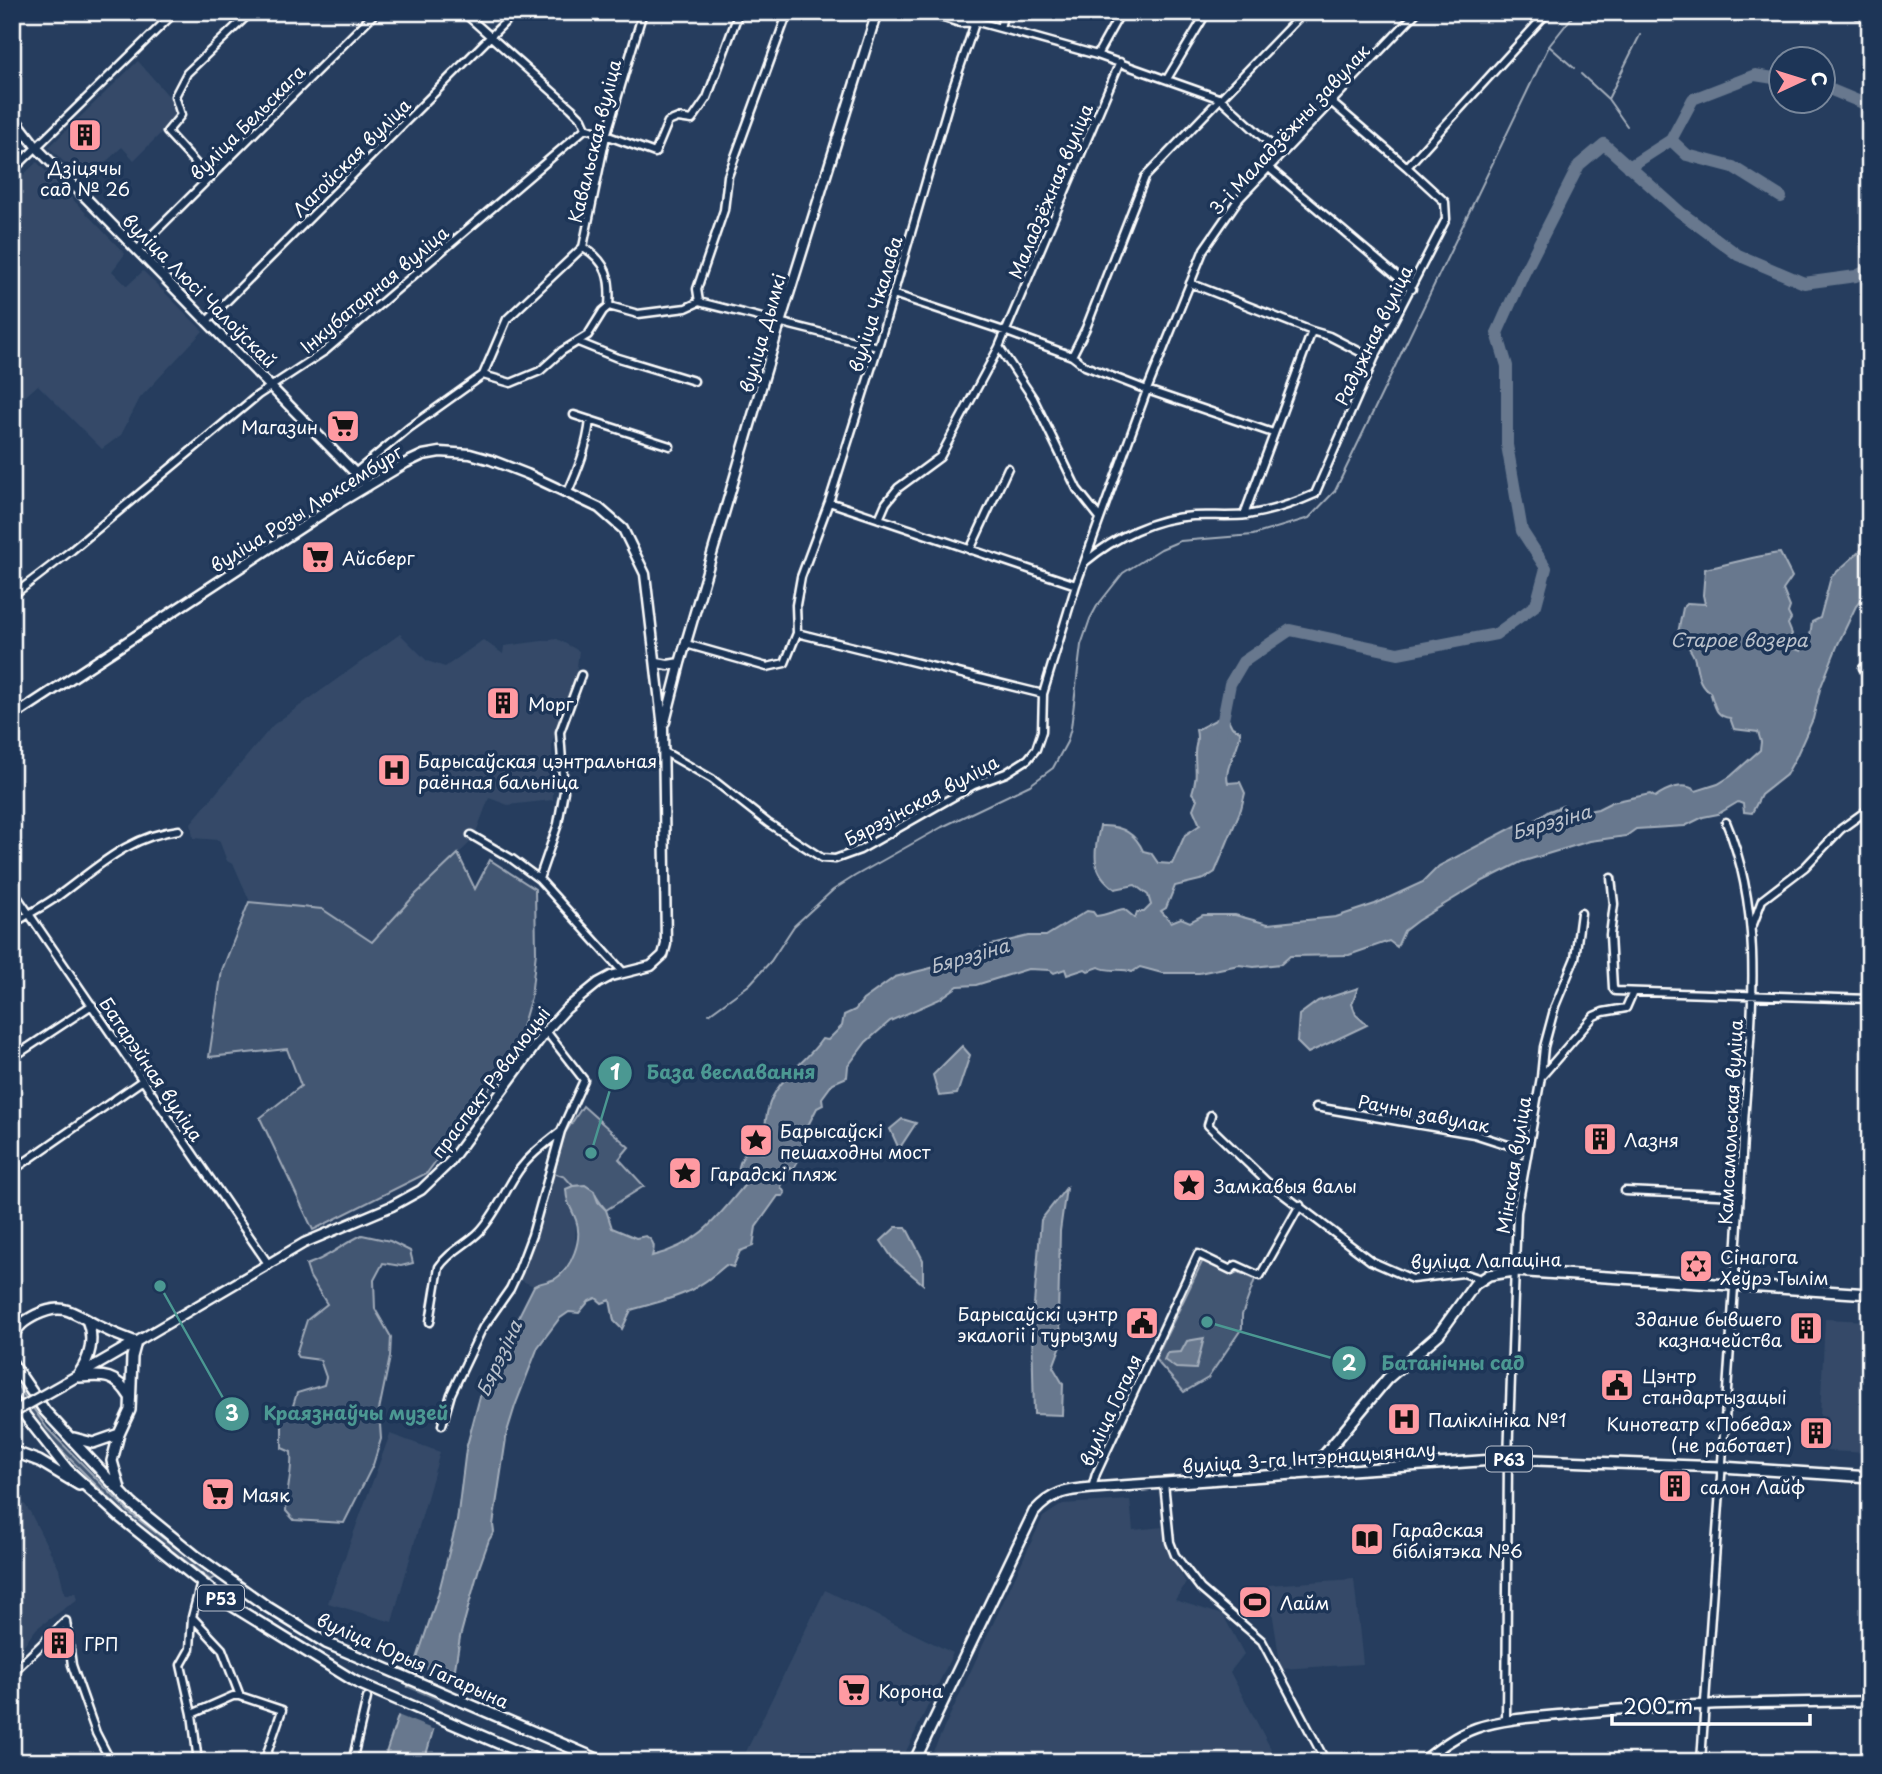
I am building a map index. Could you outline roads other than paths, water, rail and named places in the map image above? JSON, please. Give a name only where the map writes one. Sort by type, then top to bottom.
[{"type":"main road","name":"вуліца Лапаціна","points":[[1481,1279],[1499,1272],[1514,1271],[1870,1294]]},
{"type":"main road","points":[[1296,1475],[1325,1454],[1387,1378],[1439,1334],[1481,1279]]},
{"type":"main road","points":[[12,1337],[15,1327],[26,1320],[52,1309],[69,1309],[118,1336],[136,1342],[132,1357],[128,1418],[119,1434],[111,1461],[121,1492]]},
{"type":"main road","points":[[78,1377],[88,1360],[91,1345],[87,1320]]},
{"type":"main road","name":"праспект Рэвалюцыі","points":[[12,1413],[136,1342]]},
{"type":"main road","name":"вуліца Юрыя Гагарына","points":[[12,1363],[45,1411],[121,1492],[157,1526],[266,1606],[327,1643],[604,1762]]},
{"type":"main road","points":[[78,1377],[108,1377],[121,1385],[130,1398]]},
{"type":"main road","name":"вуліца Юрыя Гагарына","points":[[12,1399],[67,1469],[121,1518],[226,1602],[258,1624],[356,1682],[542,1762]]},
{"type":"main road","points":[[71,1438],[93,1443],[119,1434]]},
{"type":"main road","points":[[12,1451],[38,1461],[99,1497]]},
{"type":"main road","points":[[1325,1454],[1330,1466],[1339,1472]]},
{"type":"main road","name":"вуліца 3-га Інтэрнацыяналу","points":[[914,1762],[1034,1513],[1044,1500],[1054,1494],[1164,1482],[1508,1459],[1722,1467],[1870,1477]]},
{"type":"street","points":[[12,171],[38,149],[175,12]]},
{"type":"street","points":[[210,179],[167,132],[180,115],[175,96],[187,73],[251,12]]},
{"type":"street","name":"вуліца Бельскага","points":[[138,250],[376,12]]},
{"type":"street","points":[[463,12],[571,108],[582,119],[586,128],[655,153],[668,122],[678,118],[692,120],[707,98],[739,12]]},
{"type":"street","name":"Лагойская вуліца","points":[[207,321],[515,12]]},
{"type":"street","name":"Кавальская вуліца","points":[[484,375],[507,319],[583,247],[606,136],[643,12]]},
{"type":"street","points":[[699,302],[696,289],[724,210],[728,176],[788,12]]},
{"type":"street","name":"вуліца Дымкі","points":[[663,728],[780,323],[877,12]]},
{"type":"street","points":[[924,12],[960,23],[1000,28],[1097,55],[1221,99],[1281,154]]},
{"type":"street","points":[[1000,28],[1004,12]]},
{"type":"street","points":[[1097,55],[1121,12]]},
{"type":"street","points":[[1167,79],[1207,12]]},
{"type":"street","points":[[1072,356],[1086,328],[1145,177],[1304,12]]},
{"type":"street","name":"3-і Маладзёжны завулак","points":[[1100,518],[1190,283],[1204,249],[1217,227],[1238,200],[1417,12]]},
{"type":"street","points":[[1406,167],[1548,12]]},
{"type":"street","name":"вуліца Чкалава","points":[[797,633],[796,605],[801,577],[829,502],[975,23]]},
{"type":"street","name":"Маладзёжная вуліца","points":[[878,519],[898,488],[940,457],[1007,332],[1120,62]]},
{"type":"street","name":"Радужная вуліца","points":[[1084,564],[1110,544],[1147,526],[1191,516],[1244,515],[1287,506],[1315,494],[1374,359],[1446,219],[1445,202],[1331,102]]},
{"type":"street","name":"вуліца Люсі Чалоўскай","points":[[12,115],[38,149],[368,486]]},
{"type":"street","name":"Інкубатарная вуліца","points":[[12,596],[72,550],[258,395],[325,351],[586,128]]},
{"type":"street","points":[[1269,168],[1412,289]]},
{"type":"street","points":[[583,247],[599,260],[609,275],[610,306]]},
{"type":"street","points":[[1190,283],[1311,331],[1329,335],[1374,359]]},
{"type":"street","points":[[893,294],[1007,332],[1072,356],[1085,366],[1147,390],[1273,433]]},
{"type":"street","points":[[610,306],[638,314],[686,308],[699,302],[877,347]]},
{"type":"street","points":[[356,472],[409,428],[484,375],[511,383],[540,372],[562,351],[588,335],[603,311],[610,306]]},
{"type":"street","points":[[1244,515],[1311,331]]},
{"type":"street","points":[[579,342],[615,357],[694,382]]},
{"type":"street","points":[[999,347],[1033,398],[1077,489],[1100,518]]},
{"type":"street","points":[[574,415],[670,446]]},
{"type":"street","points":[[568,492],[582,463],[588,443],[590,420]]},
{"type":"street","name":"вуліца Розы Люксембург","points":[[12,717],[368,486],[423,455],[455,452],[491,460],[600,508],[624,529],[645,574],[663,728],[666,944],[663,955]]},
{"type":"street","points":[[970,550],[1008,468]]},
{"type":"street","points":[[829,502],[1076,585]]},
{"type":"street","name":"Бярэзінская вуліца","points":[[663,751],[712,779],[768,823],[822,858],[835,859],[860,850],[974,785],[1006,773],[1028,759],[1036,749],[1042,732],[1043,694],[1076,585],[1100,518]]},
{"type":"street","points":[[686,644],[774,667],[785,663],[797,633],[1043,694]]},
{"type":"street","points":[[657,663],[680,663]]},
{"type":"street","points":[[1863,668],[1870,680]]},
{"type":"street","points":[[539,879],[558,824],[565,790],[560,732],[581,675]]},
{"type":"street","points":[[1752,927],[1762,900],[1805,867],[1841,829],[1870,808]]},
{"type":"street","name":"Камсамольская вуліца","points":[[1701,1762],[1735,1285],[1752,996],[1752,927],[1744,872],[1726,822]]},
{"type":"street","points":[[12,925],[56,898],[126,845],[161,832],[180,830]]},
{"type":"street","points":[[471,835],[512,859],[539,879],[623,972]]},
{"type":"street","points":[[1611,878],[1614,904],[1610,934],[1613,988],[1633,992],[1870,999]]},
{"type":"street","name":"Батарэйная вуліца","points":[[12,889],[269,1265]]},
{"type":"street","name":"Мінская вуліца","points":[[1506,1721],[1508,1459],[1517,1212],[1544,1047],[1555,1006],[1575,958],[1581,913]]},
{"type":"street","name":"праспект Рэвалюцыі","points":[[136,1342],[333,1229],[410,1197],[437,1177],[546,1031],[566,1009],[598,983],[623,972],[651,966],[663,955]]},
{"type":"street","points":[[1541,1077],[1594,1016],[1626,1009],[1633,992]]},
{"type":"street","points":[[12,1058],[92,1005]]},
{"type":"street","points":[[442,1425],[451,1394],[482,1329],[510,1289],[518,1272],[532,1235],[561,1131],[584,1080],[546,1031]]},
{"type":"street","points":[[12,1171],[143,1080]]},
{"type":"street","name":"Рачны завулак","points":[[1316,1107],[1474,1134],[1527,1151]]},
{"type":"street","name":"вуліца Лапаціна","points":[[1211,1115],[1208,1125],[1267,1182],[1371,1261],[1401,1276],[1423,1279],[1463,1273],[1481,1279]]},
{"type":"street","points":[[430,1322],[439,1267],[443,1259],[479,1232],[530,1157],[561,1131]]},
{"type":"street","points":[[1625,1191],[1740,1196]]},
{"type":"street","name":"вуліца Гогаля","points":[[1092,1488],[1096,1474],[1198,1254],[1231,1270],[1236,1265],[1260,1276],[1300,1205]]},
{"type":"street","points":[[1164,1482],[1170,1542],[1175,1555],[1201,1589],[1262,1642],[1326,1762]]},
{"type":"street","points":[[198,1762],[192,1714],[181,1665],[192,1640],[192,1617],[201,1582]]},
{"type":"street","points":[[192,1617],[222,1649],[240,1696]]},
{"type":"street","points":[[12,1673],[66,1621],[72,1665],[96,1733],[111,1762]]},
{"type":"street","points":[[192,1714],[233,1696],[282,1710],[264,1762]]},
{"type":"street","points":[[352,1762],[367,1698]]},
{"type":"street","points":[[1422,1762],[1467,1732],[1506,1721],[1705,1704],[1870,1701]]},
{"type":"water","points":[[1870,542],[1870,590],[1856,606],[1838,644],[1820,689],[1813,719],[1796,757],[1786,775],[1761,795],[1752,813],[1744,812],[1743,804],[1738,802],[1718,814],[1703,817],[1685,826],[1636,829],[1626,836],[1590,841],[1521,862],[1481,882],[1417,921],[1404,931],[1397,947],[1389,941],[1349,955],[1290,956],[1281,964],[1254,967],[1239,965],[1199,973],[1162,973],[1140,967],[1132,972],[1099,967],[1067,975],[1065,969],[1054,973],[1050,970],[1028,969],[976,985],[958,986],[940,999],[890,1021],[866,1042],[848,1066],[847,1077],[833,1083],[822,1098],[823,1105],[817,1108],[802,1137],[804,1150],[794,1168],[788,1168],[781,1187],[785,1193],[778,1196],[756,1227],[753,1246],[740,1251],[733,1267],[726,1265],[702,1284],[681,1295],[631,1310],[622,1329],[614,1321],[610,1300],[602,1303],[596,1298],[589,1301],[579,1313],[569,1312],[559,1319],[538,1347],[507,1432],[494,1532],[479,1568],[460,1637],[453,1681],[438,1713],[424,1762],[383,1762],[438,1595],[457,1521],[466,1449],[482,1389],[534,1286],[555,1279],[561,1274],[571,1261],[577,1244],[578,1228],[568,1203],[566,1189],[585,1185],[594,1191],[598,1202],[606,1210],[612,1228],[636,1238],[646,1236],[654,1245],[652,1256],[669,1251],[695,1237],[716,1218],[747,1182],[747,1177],[739,1176],[739,1165],[747,1150],[763,1153],[767,1114],[777,1089],[822,1039],[828,1040],[842,1026],[844,1015],[855,1010],[863,1000],[895,977],[943,965],[983,947],[1028,936],[1046,936],[1087,911],[1096,916],[1124,909],[1135,918],[1137,912],[1144,912],[1151,905],[1148,895],[1135,885],[1115,889],[1101,876],[1096,861],[1100,826],[1126,831],[1136,839],[1143,851],[1151,853],[1158,863],[1172,864],[1185,835],[1200,825],[1193,809],[1197,799],[1192,793],[1196,777],[1196,730],[1219,718],[1228,719],[1232,727],[1240,731],[1227,777],[1228,783],[1240,782],[1245,793],[1215,872],[1204,879],[1175,886],[1166,908],[1161,911],[1171,922],[1181,918],[1190,922],[1203,915],[1235,915],[1268,924],[1336,917],[1375,904],[1423,882],[1439,866],[1525,821],[1532,822],[1563,806],[1571,814],[1650,794],[1655,797],[1675,787],[1696,791],[1718,784],[1760,750],[1761,742],[1758,732],[1734,729],[1730,718],[1718,713],[1710,692],[1700,681],[1693,654],[1678,633],[1683,608],[1688,603],[1705,604],[1705,569],[1780,553],[1792,577],[1783,590],[1790,607],[1788,613],[1791,619],[1788,624],[1792,634],[1787,646],[1801,651],[1810,636],[1812,622],[1820,618],[1831,577]]},
{"type":"water","points":[[1358,988],[1352,1004],[1356,1015],[1367,1025],[1308,1053],[1297,1042],[1299,1015],[1318,1001]]},
{"type":"water","points":[[962,1046],[970,1055],[957,1094],[939,1096],[933,1075]]},
{"type":"water","points":[[902,1119],[916,1123],[899,1149],[890,1129]]},
{"type":"water","points":[[1066,1188],[1060,1231],[1058,1318],[1063,1340],[1053,1367],[1063,1384],[1062,1415],[1034,1414],[1032,1328],[1041,1220]]},
{"type":"water","points":[[896,1227],[906,1227],[923,1260],[923,1284],[893,1259],[881,1241]]},
{"type":"water","points":[[1204,1338],[1196,1369],[1176,1368],[1164,1360],[1167,1353],[1181,1352],[1187,1341]]},
{"type":"waterway","points":[[1574,68],[1549,46],[1576,12]]},
{"type":"waterway","points":[[1649,18],[1655,12]]},
{"type":"waterway","points":[[1838,12],[1870,24]]},
{"type":"waterway","points":[[1627,126],[1608,99],[1640,35]]},
{"type":"waterway","points":[[709,1014],[749,985],[771,961],[794,926],[833,890],[942,827],[1030,785],[1053,768],[1071,728],[1081,645],[1090,619],[1123,573],[1161,549],[1180,541],[1253,535],[1309,518],[1335,491],[1549,46]]},
{"type":"waterway","points":[[1581,74],[1608,99]]},
{"type":"waterway","points":[[1629,167],[1671,140],[1693,99],[1755,75],[1766,77]]},
{"type":"waterway","points":[[1836,92],[1870,106]]},
{"type":"waterway","points":[[1671,140],[1687,155],[1733,167],[1781,197]]},
{"type":"waterway","points":[[1220,735],[1230,684],[1243,662],[1290,630],[1398,653],[1496,634],[1536,605],[1546,568],[1522,531],[1507,445],[1507,366],[1497,333],[1579,165],[1604,144],[1680,212],[1738,255],[1804,283],[1856,276],[1870,269]]},
{"type":"place","name":"Дзіцячы сад № 26","points":[[85,135]]},
{"type":"place","name":"Магазин","points":[[343,426]]},
{"type":"place","name":"Айсберг","points":[[318,557]]},
{"type":"place","name":"Морг","points":[[503,703]]},
{"type":"place","name":"Барысаўская цэнтральная раённая бальніца","points":[[394,770]]},
{"type":"place","name":"Лазня","points":[[1600,1139]]},
{"type":"place","name":"Барысаўскі пешаходны мост","points":[[756,1140]]},
{"type":"place","name":"База веславання","points":[[591,1153]]},
{"type":"place","name":"Гарадскі пляж","points":[[685,1173]]},
{"type":"place","name":"Замкавыя валы","points":[[1189,1185]]},
{"type":"place","name":"Сінагога Хеўрэ Тылім","points":[[1696,1266]]},
{"type":"place","name":"Краязнаўчы музей","points":[[160,1286]]},
{"type":"place","name":"Батанічны сад","points":[[1207,1322]]},
{"type":"place","name":"Барысаўскі цэнтр экалогіі і турызму","points":[[1142,1323]]},
{"type":"place","name":"Здание бывшего казначейства","points":[[1806,1328]]},
{"type":"place","name":"Цэнтр стандартызацыі","points":[[1617,1385]]},
{"type":"place","name":"Паліклініка №1","points":[[1404,1419]]},
{"type":"place","name":"Кинотеатр «Победа» (не работает)","points":[[1816,1433]]},
{"type":"place","name":"салон Лайф","points":[[1675,1486]]},
{"type":"place","name":"Маяк","points":[[218,1494]]},
{"type":"place","name":"Гарадская бібліятэка №6","points":[[1367,1539]]},
{"type":"place","name":"Лайм","points":[[1255,1602]]},
{"type":"place","name":"ГРП","points":[[59,1643]]},
{"type":"place","name":"Корона","points":[[854,1690]]},
{"type":"water label","name":"Старое возера","points":[[1739,639]]},
{"type":"water label","name":"Бярэзіна","points":[[1551,821]]},
{"type":"water label","name":"Бярэзіна","points":[[969,955]]},
{"type":"water label","name":"Бярэзіна","points":[[498,1358]]}]
